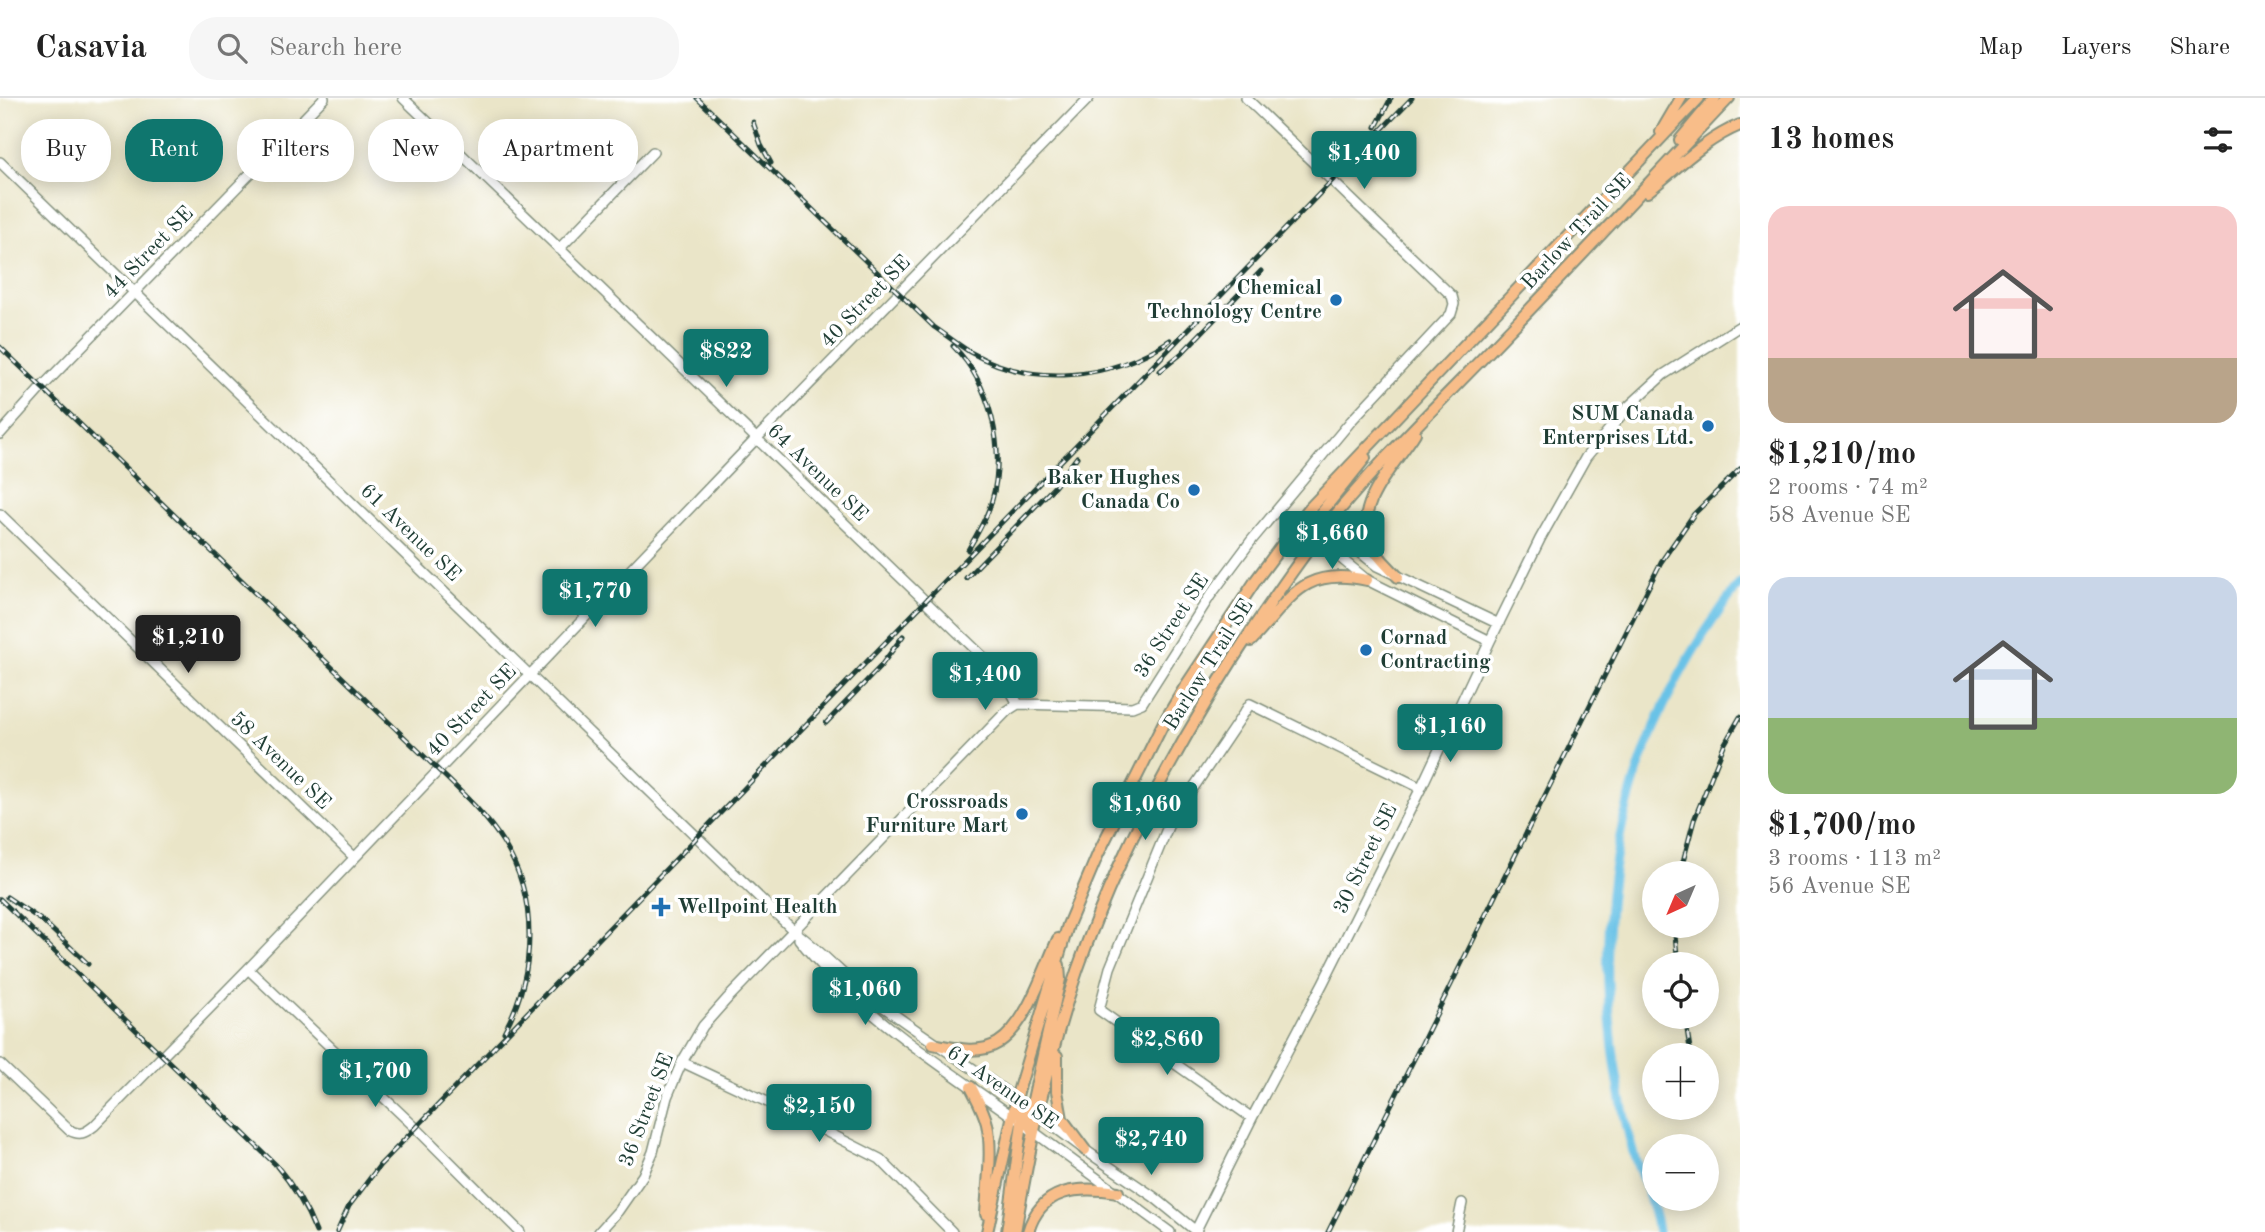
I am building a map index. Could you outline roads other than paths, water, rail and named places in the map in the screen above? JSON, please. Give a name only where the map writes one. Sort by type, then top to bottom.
[{"type":"main road","points":[[1649,150],[1681,98]]},
{"type":"main road","name":"Barlow Trail SE","points":[[986,1232],[1017,1120],[1016,1099],[1068,925],[1098,854],[1164,722],[1213,643],[1308,510],[1699,98]]},
{"type":"main road","points":[[1657,174],[1681,139],[1715,98]]},
{"type":"main road","name":"Barlow Trail SE","points":[[1015,1232],[1034,1132],[1035,1113],[1077,972],[1110,885],[1162,776],[1228,666],[1316,539],[1323,522],[1567,272],[1729,98]]},
{"type":"main road","points":[[1623,211],[1705,146],[1740,125]]},
{"type":"main road","points":[[1398,577],[1370,543],[1367,514],[1381,479],[1398,459],[1426,415]]},
{"type":"main road","points":[[1323,522],[1386,427]]},
{"type":"main road","points":[[1228,666],[1285,602],[1303,587],[1316,579],[1337,575],[1367,580]]},
{"type":"main road","points":[[933,1044],[961,1050],[997,1044],[1016,1027],[1058,938],[1068,925]]},
{"type":"main road","points":[[1035,1113],[1060,979],[1058,958]]},
{"type":"main road","points":[[1057,1037],[1057,1091],[1062,1119],[1085,1150]]},
{"type":"main road","points":[[971,1087],[987,1125],[989,1149],[986,1232]]},
{"type":"main road","points":[[1007,1232],[1017,1120]]},
{"type":"main road","points":[[1028,1232],[1036,1213],[1049,1199],[1064,1192],[1078,1188],[1118,1192]]},
{"type":"street","name":"44 Street SE","points":[[0,434],[324,98]]},
{"type":"street","name":"64 Avenue SE","points":[[402,98],[1002,675],[1018,704]]},
{"type":"street","name":"40 Street SE","points":[[0,1064],[62,1124],[77,1134],[94,1126],[1088,98]]},
{"type":"street","name":"36 Street SE","points":[[599,1232],[618,1211],[643,1175],[653,1152],[667,1097],[702,1026],[1007,711],[1018,704],[1132,707],[1142,703],[1210,596],[1251,541],[1351,422],[1451,314],[1454,304],[1452,296],[1246,98]]},
{"type":"street","points":[[559,249],[653,152]]},
{"type":"street","name":"61 Avenue SE","points":[[0,162],[794,931],[818,949],[862,990],[933,1044],[1154,1197],[1196,1232]]},
{"type":"street","name":"30 Street SE","points":[[1196,1232],[1421,788],[1540,539],[1586,457],[1629,406],[1662,375],[1740,326]]},
{"type":"street","points":[[1308,510],[1377,566],[1499,624]]},
{"type":"street","name":"58 Avenue SE","points":[[0,514],[354,857]]},
{"type":"street","points":[[1297,523],[1367,580],[1490,641]]},
{"type":"street","points":[[1252,1118],[1099,1010],[1110,968],[1168,824],[1250,704],[1421,788]]},
{"type":"street","name":"61 Avenue SE","points":[[794,931],[812,956],[869,1011],[930,1059],[1170,1232]]},
{"type":"street","points":[[248,969],[417,1129],[520,1232]]},
{"type":"street","points":[[682,1062],[880,1159],[952,1231]]},
{"type":"street","points":[[1456,1232],[1462,1203]]},
{"type":"waterway","points":[[1658,1232],[1652,1205],[1627,1130],[1611,1028],[1608,959],[1611,892],[1622,827],[1640,764],[1666,702],[1699,642],[1740,583]]},
{"type":"railway","points":[[697,98],[934,327],[970,352],[1020,371],[1045,375],[1072,374],[1123,364],[1170,340]]},
{"type":"railway","points":[[1376,127],[1391,98]]},
{"type":"railway","points":[[337,1232],[349,1206],[380,1165],[1412,98]]},
{"type":"railway","points":[[753,122],[771,163]]},
{"type":"railway","points":[[1160,371],[1181,354],[1261,271]]},
{"type":"railway","points":[[953,346],[966,361],[986,398],[996,439],[996,480],[992,500],[985,520],[968,550]]},
{"type":"railway","points":[[0,347],[457,788],[495,830],[515,864],[528,912],[527,961],[515,1010],[504,1032]]},
{"type":"railway","points":[[966,578],[1055,486],[1077,457]]},
{"type":"railway","points":[[1328,1232],[1661,562],[1694,514],[1740,469]]},
{"type":"railway","points":[[826,723],[880,667],[903,636]]},
{"type":"railway","points":[[1683,861],[1694,820],[1724,745],[1740,717]]},
{"type":"railway","points":[[7,897],[44,922],[88,964]]},
{"type":"railway","points":[[0,899],[275,1164],[298,1196],[316,1232]]},
{"type":"railway","points":[[1675,938],[1677,952]]},
{"type":"railway","points":[[1687,1029],[1689,1043]]},
{"type":"place","name":"Chemical Technology Centre","points":[[1336,300]]},
{"type":"place","name":"SUM Canada Enterprises Ltd.","points":[[1708,426]]},
{"type":"place","name":"Baker Hughes Canada Co","points":[[1194,490]]},
{"type":"place","name":"Cornad Contracting","points":[[1366,650]]},
{"type":"place","name":"Crossroads Furniture Mart","points":[[1022,814]]},
{"type":"place","name":"Wellpoint Health","points":[[661,907]]}]
